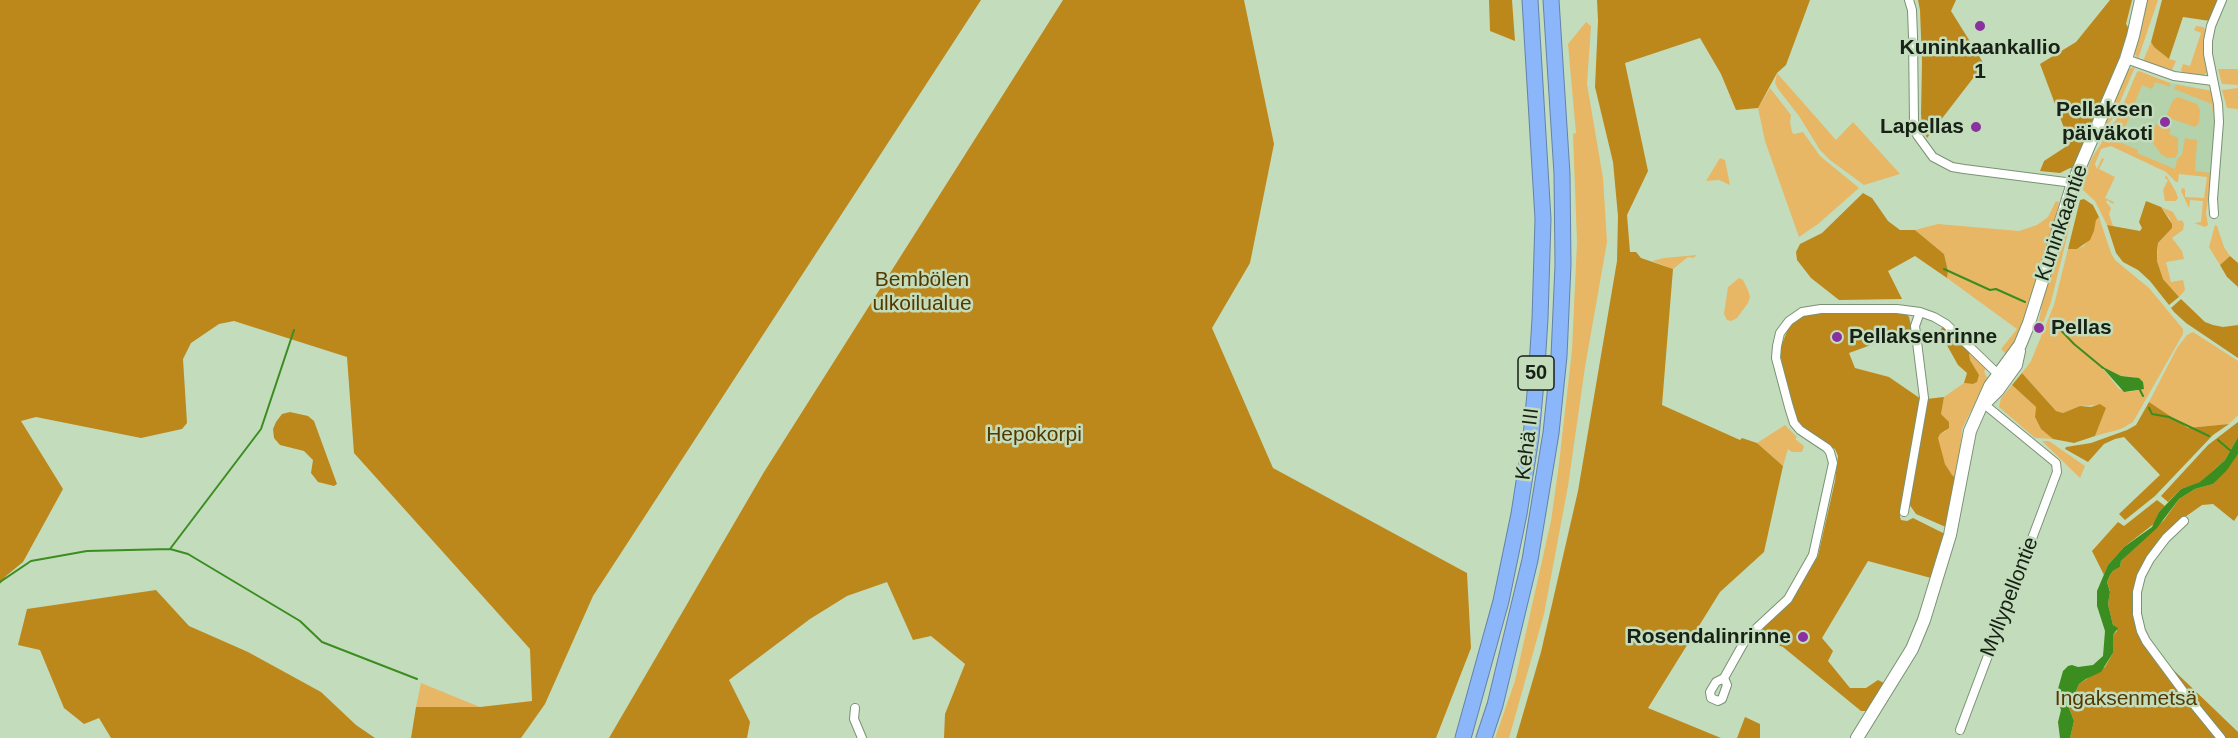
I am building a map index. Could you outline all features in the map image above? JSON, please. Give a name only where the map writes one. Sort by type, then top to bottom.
[{"type":"highway","name":"Kehä III","points":[[1463,738],[1478,689],[1505,579],[1527,459],[1536,382],[1543,219],[1530,0]]},
{"type":"highway","name":"Kehä III","points":[[1484,738],[1530,560],[1551,433],[1559,356],[1563,265],[1562,174],[1551,0]]},
{"type":"main road","name":"Kuninkaantie","points":[[1857,738],[1905,662],[1920,630],[1950,535],[1968,439],[1984,404],[2001,378],[2016,364],[2020,345],[2030,323],[2073,183],[2126,59],[2141,0]]},
{"type":"street","points":[[1909,0],[1912,10],[1914,121],[1917,135],[1933,157],[1952,167],[1964,170],[2073,183]]},
{"type":"street","points":[[2214,214],[2213,199],[2219,122],[2208,41],[2211,26],[2222,0]]},
{"type":"street","points":[[2126,59],[2174,76],[2213,81]]},
{"type":"street","points":[[1724,678],[1748,636],[1788,599],[1813,555],[1833,463],[1827,448],[1807,436],[1794,423],[1776,358],[1780,333],[1789,321],[1802,312],[1812,309],[1907,309],[1920,312],[1946,324],[2001,378]]},
{"type":"street","points":[[1904,512],[1924,398],[1915,326],[1920,312]]},
{"type":"street","name":"Myllypellontie","points":[[1960,730],[2057,472],[2056,463],[1984,404]]},
{"type":"street","points":[[2184,521],[2166,538],[2146,567],[2137,592],[2137,614],[2146,641],[2221,738]]},
{"type":"street","points":[[855,708],[854,719],[862,738]]},
{"type":"shaded area","points":[[2146,0],[2158,0],[2138,59],[2134,52]]},
{"type":"shaded area","points":[[1586,22],[1591,26],[1587,84],[1603,178],[1607,242],[1585,367],[1568,486],[1544,614],[1509,738],[1495,738],[1515,681],[1551,521],[1559,464],[1572,350],[1577,242],[1573,134],[1576,133],[1568,44]]},
{"type":"shaded area","points":[[2196,26],[2203,27],[2207,31],[2204,45],[2208,72],[2202,76],[2184,75],[2181,70],[2183,64],[2190,66],[2201,33],[2194,30]]},
{"type":"shaded area","points":[[2151,42],[2169,59],[2176,61],[2172,70],[2143,61]]},
{"type":"shaded area","points":[[2135,67],[2113,118],[2100,135],[2125,70]]},
{"type":"shaded area","points":[[2218,69],[2238,69],[2238,85],[2222,84]]},
{"type":"shaded area","name":"Pellaksen päiväkoti","points":[[2139,71],[2162,81],[2213,91],[2216,106],[2212,176],[2167,170],[2101,141],[2118,117]]},
{"type":"shaded area","points":[[2139,71],[2170,83],[2170,87],[2155,82],[2152,89],[2142,85],[2119,142],[2138,150],[2137,153],[2175,169],[2177,159],[2182,155],[2185,138],[2197,140],[2195,171],[2210,173],[2213,169],[2206,213],[2208,225],[2205,227],[2194,223],[2201,222],[2203,201],[2190,200],[2189,208],[2181,191],[2182,188],[2185,189],[2185,197],[2204,198],[2207,177],[2179,174],[2178,182],[2176,182],[2166,172],[2111,146],[2101,149],[2095,164],[2097,169],[2102,158],[2104,159],[2099,169],[2115,177],[2105,198],[2114,202],[2113,204],[2107,200],[2106,202],[2111,208],[2109,214],[2113,226],[2107,225],[2095,201],[2083,190],[2092,158],[2118,117]]},
{"type":"shaded area","points":[[1777,73],[1836,140],[1853,122],[1900,174],[1864,185],[1830,160],[1820,150],[1799,116],[1778,89],[1775,83]]},
{"type":"shaded area","points":[[2176,85],[2213,91],[2216,127],[2214,127],[2212,104],[2174,89]]},
{"type":"shaded area","points":[[1770,88],[1791,115],[1792,132],[1794,134],[1803,132],[1820,156],[1859,188],[1818,224],[1799,237],[1765,141],[1758,108]]},
{"type":"shaded area","points":[[2238,88],[2238,109],[2227,108],[2222,90]]},
{"type":"shaded area","points":[[2178,97],[2197,104],[2200,110],[2199,123],[2195,127],[2166,117],[2173,100]]},
{"type":"shaded area","points":[[2156,124],[2171,129],[2169,134],[2178,138],[2178,152],[2175,158],[2167,158],[2161,154],[2150,139]]},
{"type":"shaded area","points":[[1720,158],[1725,160],[1730,185],[1719,180],[1706,181]]},
{"type":"shaded area","points":[[2166,175],[2176,192],[2178,198],[2176,201],[2165,201],[2163,190],[2168,180],[2165,178]]},
{"type":"shaded area","points":[[2072,195],[2077,196],[2051,302],[2043,323],[2039,321],[2043,297]]},
{"type":"shaded area","points":[[2056,201],[2059,202],[2056,219],[2025,323],[2008,356],[2001,349],[2017,329],[1947,278],[1948,271],[1944,254],[1915,230],[1938,224],[2019,231],[2037,225],[2048,217]]},
{"type":"shaded area","points":[[2161,207],[2173,212],[2178,221],[2182,220],[2184,224],[2183,230],[2172,238],[2182,251],[2184,259],[2166,262],[2171,282],[2183,280],[2185,290],[2179,297],[2163,279],[2157,261],[2158,243],[2172,228],[2170,219]]},
{"type":"shaded area","points":[[2099,217],[2115,260],[2149,288],[2183,329],[2183,334],[2133,422],[2121,429],[2095,436],[2106,408],[2097,405],[2080,406],[2063,413],[2056,411],[2022,373],[2031,361],[2054,305],[2068,249],[2084,246],[2094,231],[2096,220]],"holes":[[[2101,366],[2121,376],[2135,377],[2138,390],[2128,392],[2119,389]]]},
{"type":"shaded area","points":[[2215,225],[2230,256],[2220,265],[2209,247]]},
{"type":"shaded area","points":[[1697,255],[1693,258],[1688,257],[1673,269],[1652,261],[1664,258]]},
{"type":"shaded area","points":[[1739,278],[1743,280],[1750,297],[1737,318],[1731,321],[1727,320],[1724,314],[1728,287]]},
{"type":"shaded area","points":[[2193,332],[2238,361],[2238,415],[2229,424],[2188,428],[2149,402],[2177,348],[2187,335]]},
{"type":"shaded area","points":[[1971,353],[1986,369],[1984,371],[1987,378],[1962,429],[1957,479],[1945,464],[1937,438],[1946,431],[1946,419],[1941,414],[1944,397],[1964,383],[1977,382],[1976,370],[1970,360],[1969,354]]},
{"type":"shaded area","points":[[2101,366],[2121,376],[2139,378],[2143,382],[2144,389],[2124,392]]},
{"type":"shaded area","points":[[2012,385],[2036,407],[2035,417],[2041,429],[2053,439],[2035,438],[1999,407],[2001,398]]},
{"type":"shaded area","points":[[1785,425],[1797,437],[1795,439],[1804,446],[1802,452],[1792,452],[1788,449],[1783,466],[1757,443]]},
{"type":"shaded area","points":[[2238,437],[2238,454],[2227,470],[2213,484],[2195,489],[2179,499],[2157,528],[2121,561],[2120,567],[2110,575],[2107,582],[2110,592],[2108,604],[2113,625],[2118,628],[2113,635],[2113,653],[2101,672],[2079,684],[2069,708],[2074,721],[2070,738],[2060,738],[2058,722],[2061,710],[2056,696],[2063,671],[2072,665],[2078,667],[2093,665],[2103,656],[2105,631],[2097,606],[2097,591],[2108,565],[2124,547],[2152,527],[2159,512],[2181,489],[2200,482],[2225,460]]},
{"type":"shaded area","points":[[2042,441],[2049,441],[2085,466],[2080,478]]},
{"type":"shaded area","points":[[421,683],[480,707],[416,707]]},
{"type":"green space","points":[[0,0],[981,0],[593,596],[545,704],[521,738],[411,738],[416,707],[480,707],[532,701],[530,649],[354,453],[347,357],[234,321],[219,324],[191,343],[183,359],[187,423],[182,429],[141,438],[36,417],[21,421],[63,489],[23,562],[0,584]]},
{"type":"green space","name":"Hepokorpi","points":[[1063,0],[1244,0],[1274,144],[1250,263],[1212,328],[1273,468],[1467,573],[1471,648],[1436,738],[944,738],[945,714],[965,664],[931,636],[913,640],[887,582],[847,596],[810,619],[729,680],[750,722],[747,738],[609,738],[764,472]]},
{"type":"green space","points":[[1489,0],[1512,0],[1515,41],[1490,31]]},
{"type":"green space","points":[[1597,0],[1810,0],[1786,65],[1777,73],[1758,108],[1736,110],[1721,74],[1700,38],[1625,63],[1648,171],[1627,215],[1630,252],[1636,252],[1641,258],[1673,269],[1662,405],[1740,440],[1742,438],[1757,443],[1783,466],[1764,552],[1720,592],[1648,708],[1721,738],[1516,738],[1541,652],[1578,491],[1617,261],[1618,216],[1613,162],[1595,87]]},
{"type":"green space","points":[[1918,0],[1956,0],[1951,11],[1984,64],[1927,138],[1922,128],[1921,114],[1922,62]]},
{"type":"green space","points":[[2110,0],[2132,0],[2126,24],[2131,32],[2075,168],[2060,173],[2040,171],[2044,161],[2070,144],[2040,64],[2076,42]]},
{"type":"green space","points":[[2162,0],[2219,0],[2210,21],[2183,17],[2169,59],[2151,42]]},
{"type":"green space","points":[[1863,193],[1872,198],[1888,221],[1900,230],[1915,230],[1944,254],[1948,271],[1947,278],[1915,256],[1888,271],[1902,299],[1839,300],[1811,278],[1797,260],[1796,252],[1800,244],[1822,233]]},
{"type":"green space","points":[[2084,199],[2093,205],[2099,217],[2090,240],[2077,249],[2068,249],[2080,200]]},
{"type":"green space","points":[[2146,201],[2161,207],[2172,224],[2172,228],[2158,243],[2157,251],[2157,261],[2163,279],[2179,297],[2169,305],[2150,281],[2138,270],[2123,262],[2116,253],[2107,225],[2140,231],[2142,228],[2139,222]]},
{"type":"green space","points":[[2230,256],[2238,263],[2238,287],[2227,277],[2220,265]]},
{"type":"green space","points":[[2181,299],[2205,322],[2223,327],[2238,325],[2238,358],[2186,323],[2174,312],[2171,308]]},
{"type":"green space","points":[[1815,312],[1906,313],[1909,317],[1912,330],[1849,353],[1855,368],[1889,377],[1921,399],[1900,517],[1901,520],[1907,521],[1913,518],[1945,534],[1931,578],[1868,561],[1822,638],[1833,651],[1828,661],[1850,688],[1866,688],[1878,680],[1886,684],[1867,711],[1861,711],[1783,647],[1755,636],[1789,604],[1818,556],[1835,481],[1838,456],[1835,449],[1806,431],[1797,420],[1780,349],[1790,324]]},
{"type":"green space","points":[[1944,326],[1971,353],[1969,354],[1970,360],[1979,375],[1977,382],[1964,383],[1967,373],[1958,365],[1939,331]]},
{"type":"green space","points":[[2022,373],[2056,411],[2063,413],[2080,406],[2091,407],[2100,404],[2106,408],[2095,436],[2074,443],[2053,439],[2041,429],[2035,417],[2036,407],[2012,385]]},
{"type":"green space","points":[[1944,397],[1941,414],[1949,422],[1949,428],[1938,438],[1945,464],[1957,479],[1948,528],[1916,514],[1909,504],[1926,399]]},
{"type":"green space","points":[[2149,402],[2188,428],[2229,424],[2213,435],[2155,496],[2125,520],[2119,514],[2160,475],[2124,437],[2104,444],[2088,462],[2065,449],[2091,443],[2136,425]]},
{"type":"green space","points":[[290,412],[308,416],[314,421],[337,484],[334,486],[318,482],[311,473],[313,460],[304,451],[280,445],[274,438],[273,429],[276,422],[282,414]]},
{"type":"green space","points":[[2238,422],[2238,437],[2225,460],[2201,482],[2181,489],[2168,502],[2161,496],[2208,445]]},
{"type":"green space","name":"Ingaksenmetsä","points":[[2238,454],[2238,515],[2234,521],[2213,504],[2202,505],[2185,517],[2158,544],[2140,569],[2133,599],[2135,622],[2162,659],[2238,732],[2238,738],[2070,738],[2074,721],[2069,708],[2079,684],[2105,667],[2113,653],[2113,635],[2117,631],[2113,625],[2108,604],[2110,591],[2107,582],[2110,575],[2120,567],[2121,561],[2164,520],[2179,499],[2195,489],[2213,484]]},
{"type":"green space","points":[[2157,500],[2165,506],[2159,512],[2155,523],[2124,547],[2108,565],[2104,575],[2092,551],[2118,522],[2124,526]]},
{"type":"green space","points":[[156,590],[189,626],[248,652],[321,692],[356,725],[375,738],[111,738],[99,718],[84,724],[64,708],[40,650],[18,645],[27,609]]},
{"type":"green space","points":[[1745,717],[1760,724],[1760,738],[1737,738]]},
{"type":"waterway","points":[[1944,269],[1990,290],[1996,289],[2025,302]]},
{"type":"waterway","points":[[2052,321],[2074,344],[2103,368]]},
{"type":"waterway","points":[[170,549],[261,429],[294,330]]},
{"type":"waterway","points":[[2139,388],[2143,396]]},
{"type":"waterway","points":[[2149,408],[2152,414],[2169,417],[2209,436]]},
{"type":"waterway","points":[[2218,440],[2232,452]]},
{"type":"waterway","points":[[0,582],[31,561],[87,551],[170,549],[188,554],[300,621],[322,642],[417,679]]},
{"type":"place","name":"Kuninkaankallio 1","points":[[1980,26]]},
{"type":"place","name":"Pellaksen päiväkoti","points":[[2165,122]]},
{"type":"place","name":"Lapellas","points":[[1976,127]]},
{"type":"place","name":"Pellas","points":[[2039,328]]},
{"type":"place","name":"Pellaksenrinne","points":[[1837,337]]},
{"type":"place","name":"Rosendalinrinne","points":[[1803,637]]},
{"type":"park label","name":"Bembölen ulkoilualue","points":[[922,292]]}]
